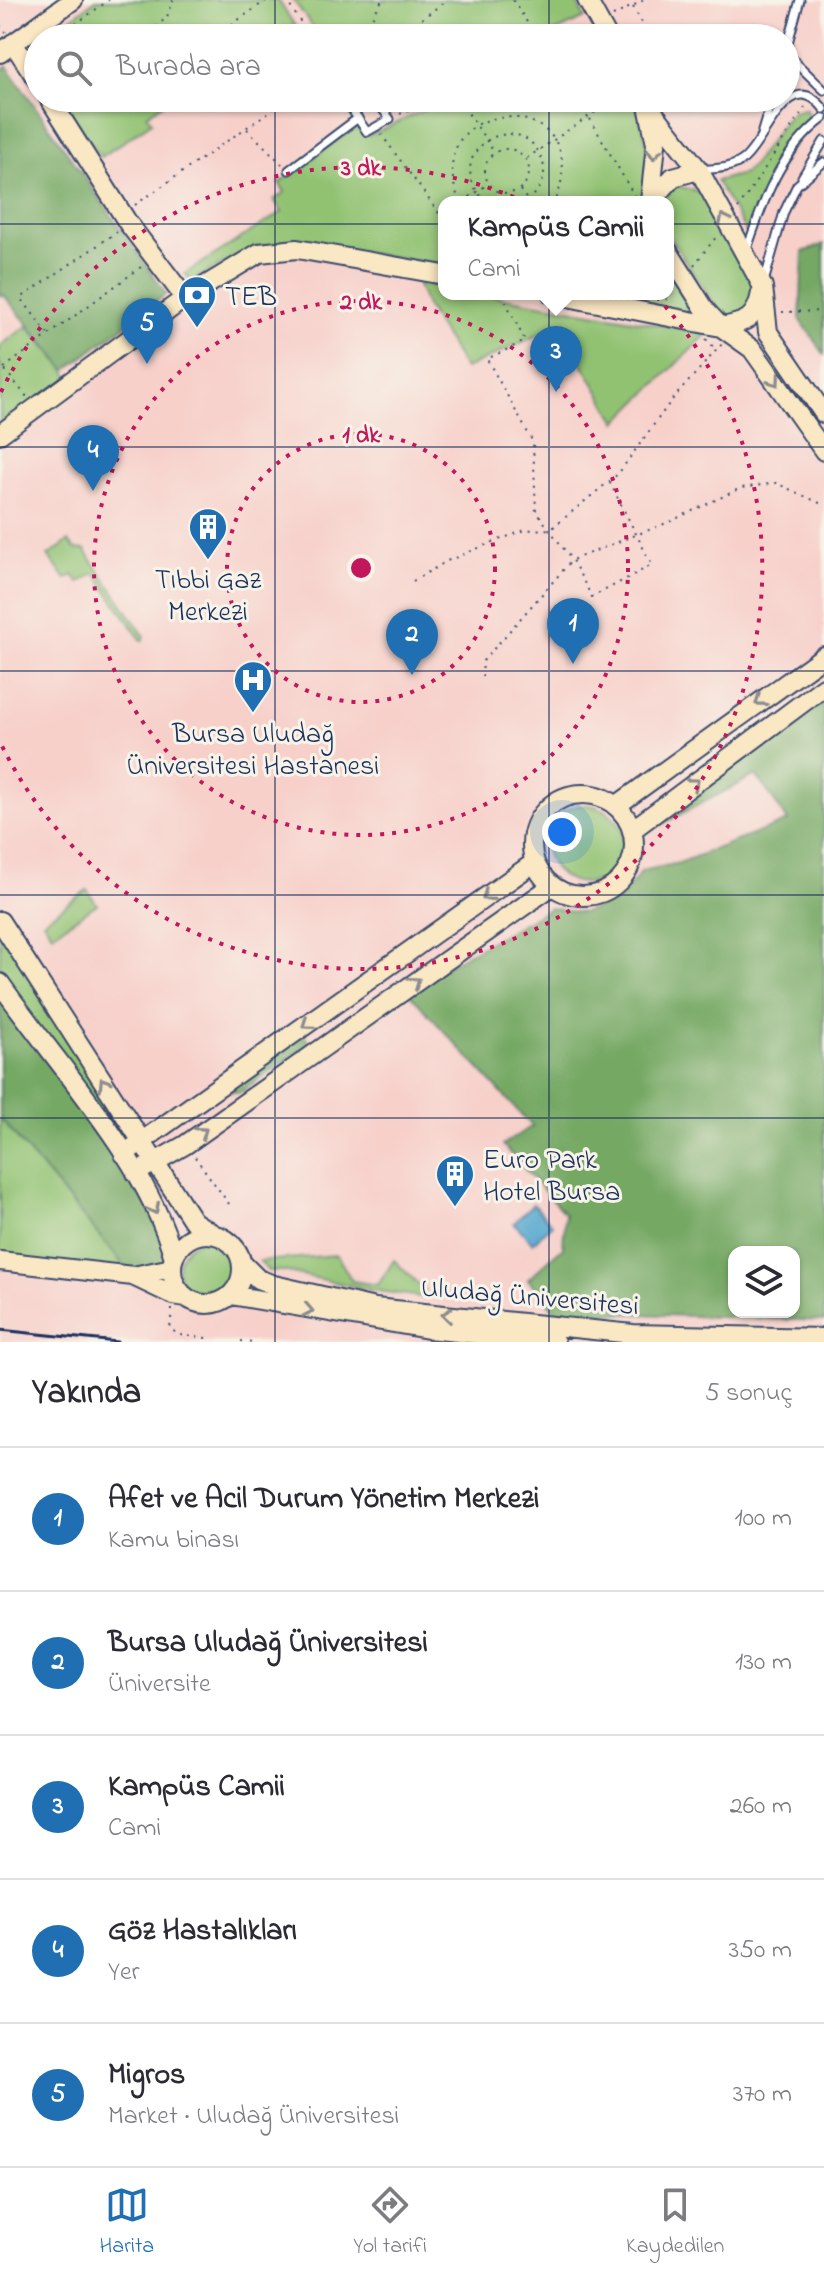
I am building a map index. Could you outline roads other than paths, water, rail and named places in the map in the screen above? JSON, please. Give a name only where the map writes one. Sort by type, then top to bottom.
[{"type":"street","points":[[40,24],[73,0]]},
{"type":"street","points":[[587,0],[600,24]]},
{"type":"street","points":[[24,36],[7,48],[24,66]]},
{"type":"street","points":[[58,112],[126,218],[185,298]]},
{"type":"street","points":[[648,112],[656,144],[652,196]]},
{"type":"street","points":[[653,112],[699,170],[744,258],[763,287],[768,332],[824,414]]},
{"type":"street","points":[[656,196],[673,177],[699,170]]},
{"type":"street","points":[[0,434],[185,298],[259,253],[297,249],[438,274]]},
{"type":"street","points":[[674,261],[725,330],[752,349],[824,451]]},
{"type":"street","points":[[583,300],[725,330],[745,323],[757,312],[763,287]]},
{"type":"street","points":[[616,806],[824,656]]},
{"type":"street","points":[[632,830],[824,687]]},
{"type":"street","points":[[590,795],[616,806],[632,830],[632,862],[613,887],[582,897],[566,894],[541,876],[535,862],[533,834],[541,815],[560,798],[590,795]]},
{"type":"street","points":[[124,1154],[535,862]]},
{"type":"street","points":[[136,1173],[185,1145],[552,886]]},
{"type":"street","points":[[0,1261],[133,1276],[180,1296],[209,1304],[231,1295],[241,1280],[242,1263],[231,1243],[193,1221],[2,930]]},
{"type":"street","points":[[439,930],[458,951]]},
{"type":"street","points":[[0,983],[136,1173],[167,1233],[174,1279],[180,1296]]},
{"type":"street","points":[[342,999],[358,1022]]},
{"type":"street","points":[[220,1086],[236,1109]]},
{"type":"street","points":[[133,1276],[173,1263],[186,1241],[195,1236],[215,1235]]},
{"type":"street","name":"Uludağ Üniversitesi","points":[[242,1263],[258,1279],[274,1285],[375,1308],[633,1334],[824,1338]]},
{"type":"street","name":"Uludağ Üniversitesi","points":[[231,1295],[428,1329],[555,1342]]},
{"type":"lane","points":[[793,24],[800,0]]},
{"type":"lane","points":[[800,65],[824,90]]},
{"type":"lane","points":[[800,98],[808,97],[824,109]]},
{"type":"lane","points":[[354,112],[367,132],[390,119],[385,112]]},
{"type":"lane","points":[[699,170],[733,166],[755,149],[768,112]]},
{"type":"lane","points":[[759,140],[779,112]]},
{"type":"lane","points":[[289,170],[358,118]]},
{"type":"lane","points":[[744,258],[761,208],[788,153],[804,133],[824,118]]},
{"type":"lane","points":[[763,287],[784,212],[824,141]]},
{"type":"lane","points":[[799,183],[824,162]]},
{"type":"water","points":[[533,1204],[552,1224],[533,1243],[514,1223]]},
{"type":"railway","points":[[0,1330],[117,1342]]},
{"type":"place","name":"TEB","points":[[197,329]]},
{"type":"place","name":"Migros","points":[[147,364]]},
{"type":"place","name":"Kampüs Camii","points":[[556,392]]},
{"type":"place","name":"Göz Hastalıkları","points":[[93,491]]},
{"type":"place","name":"Tıbbi Gaz Merkezi","points":[[208,561]]},
{"type":"place","name":"Afet ve Acil Durum Yönetim Merkezi","points":[[573,664]]},
{"type":"place","name":"Bursa Uludağ Üniversitesi","points":[[412,675]]},
{"type":"place","name":"Bursa Uludağ Üniversitesi Hastanesi","points":[[253,714]]},
{"type":"place","name":"Euro Park Hotel Bursa","points":[[455,1208]]}]
